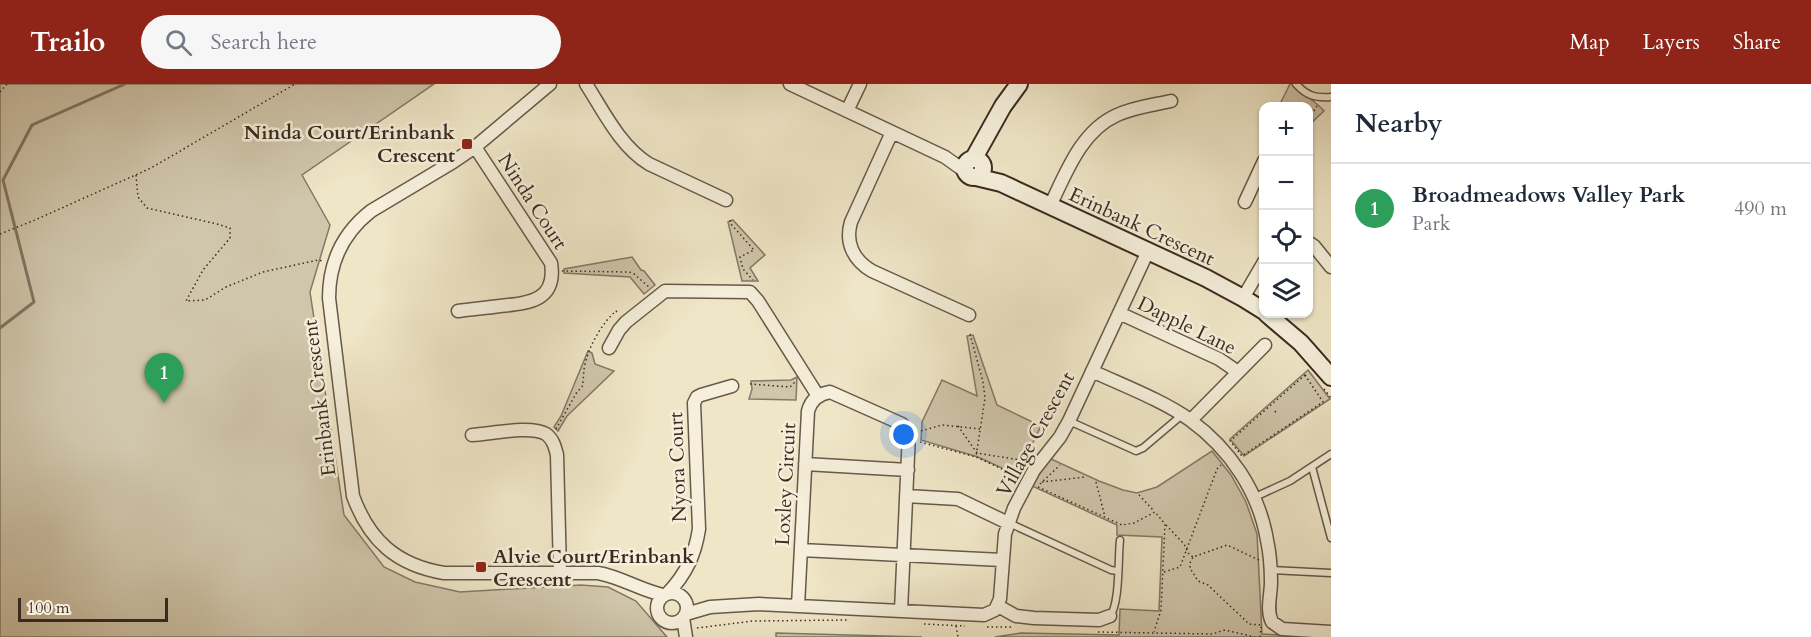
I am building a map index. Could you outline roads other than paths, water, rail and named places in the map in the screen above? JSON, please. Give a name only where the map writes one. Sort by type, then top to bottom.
[{"type":"street","name":"Erinbank Crescent","points":[[550,84],[475,147],[370,211],[359,220],[341,244],[333,263],[328,298],[351,482],[358,509],[369,530],[392,553],[428,570],[444,573],[598,573],[611,575],[652,592],[665,594]]},
{"type":"street","points":[[586,84],[624,141],[640,159],[726,200]]},
{"type":"street","name":"Erinbank Crescent","points":[[790,84],[945,157],[975,167],[1001,183],[1148,251],[1243,297],[1259,308]]},
{"type":"street","points":[[847,111],[860,84]]},
{"type":"street","points":[[975,167],[1003,106],[1019,84]]},
{"type":"street","points":[[1050,206],[1077,152],[1095,130],[1121,113],[1171,101]]},
{"type":"street","points":[[892,132],[850,222],[850,245],[864,266],[969,315]]},
{"type":"street","name":"Ninda Court","points":[[458,311],[536,300],[549,288],[552,271],[551,263],[475,147]]},
{"type":"street","points":[[1245,202],[1259,181]]},
{"type":"street","points":[[1313,245],[1331,267]]},
{"type":"street","name":"Village Crescent","points":[[998,606],[1008,523],[1028,480],[1069,421],[1148,251]]},
{"type":"street","points":[[1243,297],[1262,264]]},
{"type":"street","points":[[609,348],[626,322],[660,294],[671,291],[750,292],[818,396],[834,393],[902,424],[909,433],[901,611]]},
{"type":"street","name":"Dapple Lane","points":[[1119,313],[1219,359],[1238,372]]},
{"type":"street","name":"Erinbank Crescent","points":[[1272,318],[1301,343],[1325,380]]},
{"type":"street","name":"Dapple Lane","points":[[1187,418],[1265,345]]},
{"type":"street","points":[[1092,371],[1187,418],[1222,450],[1241,473],[1255,497],[1267,539],[1271,570],[1269,611],[1272,622],[1282,629],[1331,632]]},
{"type":"street","name":"Nyora Court","points":[[665,594],[677,584],[686,570],[697,544],[699,529],[694,403],[701,395],[732,386]]},
{"type":"street","name":"Loxley Circuit","points":[[798,606],[808,411],[812,400],[818,396]]},
{"type":"street","points":[[472,435],[527,430],[541,432],[551,439],[557,455],[560,572]]},
{"type":"street","points":[[805,464],[908,470]]},
{"type":"street","points":[[906,496],[958,499],[1008,523]]},
{"type":"street","points":[[801,550],[1002,560]]},
{"type":"street","name":"Nyora Court","points":[[684,598],[686,570]]},
{"type":"street","name":"Erinbank Crescent","points":[[634,585],[649,598],[656,608]]},
{"type":"street","points":[[684,627],[669,623],[660,617],[656,608],[657,603],[665,594],[678,593],[684,598],[710,607],[759,604],[984,615],[998,606],[1011,615],[1025,617],[1099,620],[1110,616]]},
{"type":"street","points":[[684,598],[687,605],[684,627]]},
{"type":"street","points":[[684,627],[710,607]]},
{"type":"lane","points":[[1296,84],[1309,95],[1319,98],[1331,97]]},
{"type":"lane","points":[[1069,421],[1136,451],[1187,418]]},
{"type":"lane","points":[[1255,497],[1290,481],[1331,454]]},
{"type":"lane","points":[[1312,467],[1331,538]]},
{"type":"lane","points":[[1008,523],[1117,571]]},
{"type":"lane","points":[[1110,616],[1116,602],[1120,540]]},
{"type":"lane","points":[[1271,570],[1331,573]]},
{"type":"waterway","points":[[0,328],[34,302],[3,180],[32,125],[125,84]]},
{"type":"place","name":"Ninda Court/Erinbank Crescent","points":[[467,144]]},
{"type":"place","name":"Broadmeadows Valley Park","points":[[164,403]]},
{"type":"place","name":"Alvie Court/Erinbank Crescent","points":[[481,567]]}]
